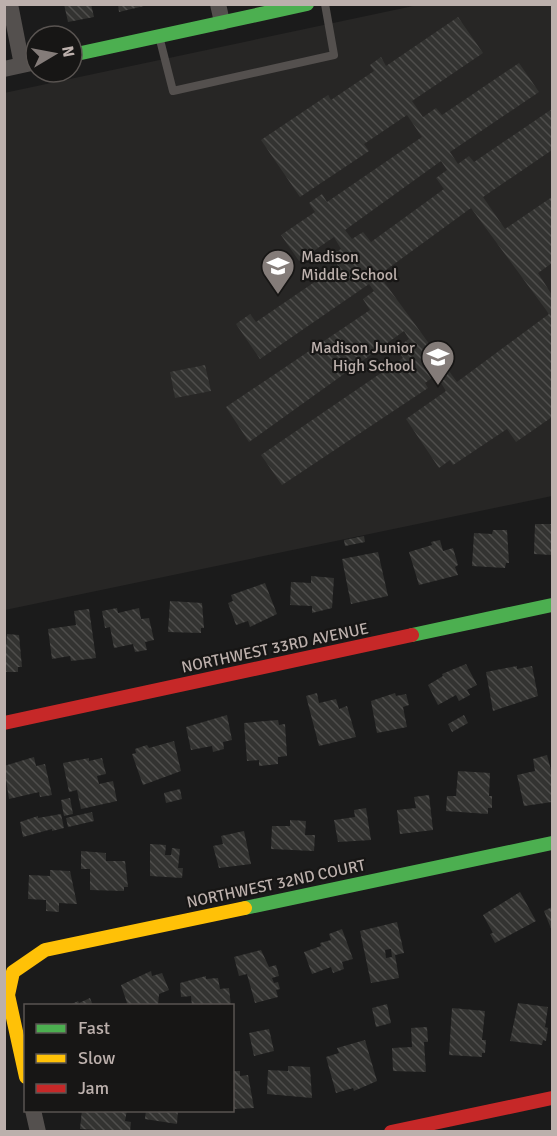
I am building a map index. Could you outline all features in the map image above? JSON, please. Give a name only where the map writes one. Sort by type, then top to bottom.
[{"type":"street","points":[[10,4],[24,48]]},
{"type":"street","points":[[218,4],[222,22]]},
{"type":"street","points":[[84,52],[307,4]]},
{"type":"street","points":[[4,69],[24,65]]},
{"type":"street","name":"NORTHWEST 33RD AVENUE","points":[[4,723],[552,606]]},
{"type":"street","name":"NORTHWEST 32ND COURT","points":[[24,1068],[8,994],[13,972],[45,950],[552,843]]},
{"type":"street","points":[[391,1131],[552,1098]]},
{"type":"street","points":[[33,1112],[38,1131]]},
{"type":"lane","points":[[159,36],[174,91],[334,55],[325,4]]},
{"type":"shaded area","name":"Madison Middle School","points":[[418,5],[552,5],[552,496],[5,610],[4,93],[46,84],[84,84],[84,76]]},
{"type":"building","points":[[64,4],[91,4],[94,17],[68,22]]},
{"type":"building","points":[[118,4],[148,4],[148,5],[119,12]]},
{"type":"building","points":[[458,17],[483,53],[412,101],[423,117],[436,108],[442,115],[519,63],[539,92],[450,152],[458,164],[469,156],[474,162],[552,109],[552,150],[483,197],[505,229],[552,197],[552,263],[538,273],[552,295],[552,417],[516,442],[507,429],[453,465],[450,460],[439,468],[406,419],[446,391],[436,375],[425,383],[428,388],[282,485],[261,455],[403,358],[396,348],[409,339],[404,331],[249,442],[226,407],[370,310],[363,299],[374,291],[369,284],[260,359],[236,324],[250,314],[256,322],[338,266],[331,255],[341,249],[334,237],[299,261],[281,235],[315,212],[309,203],[322,194],[327,202],[422,137],[407,115],[364,144],[369,151],[300,197],[261,140],[328,95],[331,100],[374,71],[370,65],[381,57],[386,66]],"holes":[[[441,161],[447,170],[436,178],[444,189],[371,242],[363,232],[352,239],[345,230]],[[471,208],[549,314],[457,382],[379,275]]]},
{"type":"building","points":[[205,365],[211,391],[175,398],[170,372]]},
{"type":"building","points":[[535,524],[552,524],[552,555],[534,554]]},
{"type":"building","points":[[493,530],[507,530],[509,563],[506,563],[505,568],[472,566],[474,533],[492,534]]},
{"type":"building","points":[[364,536],[365,542],[345,546],[344,540]]},
{"type":"building","points":[[440,540],[443,551],[453,548],[458,565],[455,567],[458,575],[419,585],[409,552]]},
{"type":"building","points":[[378,552],[388,596],[351,604],[342,559]]},
{"type":"building","points":[[311,576],[334,578],[332,608],[312,613],[312,606],[290,605],[291,582],[311,583]]},
{"type":"building","points":[[265,583],[277,614],[250,627],[248,621],[236,625],[228,603],[233,601],[231,595]]},
{"type":"building","points":[[170,601],[202,603],[204,628],[201,628],[201,633],[168,632]]},
{"type":"building","points":[[117,608],[118,613],[139,608],[141,619],[149,618],[154,640],[145,642],[147,650],[135,652],[133,644],[114,648],[110,627],[105,628],[102,611]]},
{"type":"building","points":[[89,609],[96,658],[71,661],[70,656],[52,659],[48,629],[76,625],[74,611]]},
{"type":"building","points":[[7,634],[19,635],[22,667],[18,667],[18,672],[4,672]]},
{"type":"building","points":[[466,664],[477,685],[467,690],[470,695],[459,701],[456,695],[438,705],[428,685],[443,676],[442,674]]},
{"type":"building","points":[[517,666],[517,669],[532,666],[538,696],[493,711],[486,672]]},
{"type":"building","points":[[317,693],[319,703],[336,699],[339,709],[347,706],[356,737],[319,746],[306,696]]},
{"type":"building","points":[[395,693],[396,696],[406,694],[409,705],[403,707],[407,727],[377,733],[371,701]]},
{"type":"building","points":[[227,715],[232,740],[223,742],[224,749],[213,752],[212,746],[191,750],[186,727]]},
{"type":"building","points":[[464,715],[468,723],[452,732],[448,724]]},
{"type":"building","points":[[278,720],[279,725],[285,724],[287,756],[278,757],[278,764],[259,766],[259,760],[247,761],[244,723]]},
{"type":"building","points":[[174,741],[181,771],[143,785],[132,754],[136,753],[135,749],[147,745],[149,748]]},
{"type":"building","points":[[547,755],[552,774],[552,802],[524,806],[517,775],[535,771],[533,759]]},
{"type":"building","points":[[34,757],[36,766],[45,764],[52,795],[40,797],[39,792],[9,799],[4,766]]},
{"type":"building","points":[[89,758],[89,761],[102,758],[106,774],[97,776],[99,784],[113,781],[117,801],[81,809],[77,790],[69,792],[63,763]]},
{"type":"building","points":[[458,771],[490,773],[489,796],[492,796],[492,808],[488,808],[488,814],[446,811],[447,796],[456,796]]},
{"type":"building","points":[[180,789],[182,799],[166,803],[164,793]]},
{"type":"building","points":[[429,795],[433,830],[400,834],[397,810],[416,808],[414,797]]},
{"type":"building","points":[[70,798],[73,814],[64,816],[61,800]]},
{"type":"building","points":[[366,808],[371,840],[338,842],[334,820],[355,817],[354,810]]},
{"type":"building","points":[[92,812],[94,821],[68,827],[66,818]]},
{"type":"building","points":[[61,814],[64,828],[23,837],[20,822],[38,816],[38,818]]},
{"type":"building","points":[[290,820],[306,821],[305,835],[315,835],[314,851],[271,849],[272,826],[290,826]]},
{"type":"building","points":[[244,831],[251,864],[219,868],[213,846],[223,844],[221,836]]},
{"type":"building","points":[[150,844],[166,845],[165,855],[171,855],[172,848],[180,849],[178,868],[183,868],[182,878],[150,876]]},
{"type":"building","points":[[81,851],[106,853],[106,861],[125,861],[128,887],[124,887],[124,891],[90,890],[90,869],[81,869]]},
{"type":"building","points":[[50,870],[70,871],[77,904],[59,903],[59,912],[46,911],[46,900],[28,899],[29,875],[50,876]]},
{"type":"building","points":[[520,892],[536,921],[495,943],[490,934],[493,933],[483,915]]},
{"type":"building","points":[[552,907],[552,931],[544,911]]},
{"type":"building","points":[[397,922],[404,953],[395,955],[399,978],[371,983],[360,931]],"holes":[[[391,949],[392,957],[386,958],[385,950]]]},
{"type":"building","points":[[342,929],[353,959],[342,962],[344,969],[333,973],[331,967],[312,974],[304,952],[331,940],[329,934]]},
{"type":"building","points":[[261,950],[269,967],[276,965],[279,976],[272,978],[274,983],[278,982],[280,989],[276,990],[278,997],[255,1003],[247,974],[239,976],[234,957]]},
{"type":"building","points":[[151,971],[152,976],[162,973],[169,990],[159,994],[158,1004],[127,1004],[121,985]]},
{"type":"building","points":[[206,976],[206,979],[218,978],[220,989],[229,988],[231,1004],[192,1004],[191,996],[181,997],[180,983]]},
{"type":"building","points":[[90,998],[92,1004],[72,1004],[78,1001],[79,1003]]},
{"type":"building","points":[[518,1003],[548,1007],[545,1027],[548,1028],[546,1041],[543,1040],[542,1045],[510,1041]]},
{"type":"building","points":[[387,1004],[391,1023],[376,1027],[372,1008]]},
{"type":"building","points":[[452,1008],[485,1011],[482,1040],[486,1040],[485,1053],[482,1053],[482,1057],[449,1055]]},
{"type":"building","points":[[427,1027],[428,1042],[424,1042],[426,1072],[393,1071],[392,1048],[412,1047],[411,1028]]},
{"type":"building","points":[[269,1029],[274,1051],[254,1056],[249,1033]]},
{"type":"building","points":[[365,1040],[377,1081],[354,1091],[353,1088],[336,1093],[326,1057],[339,1053],[337,1048]]},
{"type":"building","points":[[288,1066],[310,1067],[312,1098],[267,1094],[268,1070],[288,1071]]},
{"type":"building","points":[[234,1071],[240,1071],[240,1076],[248,1075],[254,1108],[234,1109]]},
{"type":"building","points":[[82,1112],[127,1112],[125,1121],[131,1122],[130,1132],[80,1129]]},
{"type":"building","points":[[146,1112],[178,1112],[177,1124],[145,1119]]},
{"type":"traffic: fast","points":[[84,52],[307,4]]},
{"type":"traffic: fast","points":[[412,635],[552,605]]},
{"type":"traffic: fast","points":[[245,908],[552,843]]},
{"type":"traffic: slow","points":[[24,1068],[8,995],[13,972],[45,950],[245,908]]},
{"type":"traffic: jam","points":[[4,723],[412,635]]},
{"type":"traffic: jam","points":[[391,1132],[552,1098]]},
{"type":"place","name":"Madison Middle School","points":[[278,295]]},
{"type":"place","name":"Madison Junior High School","points":[[438,386]]}]
